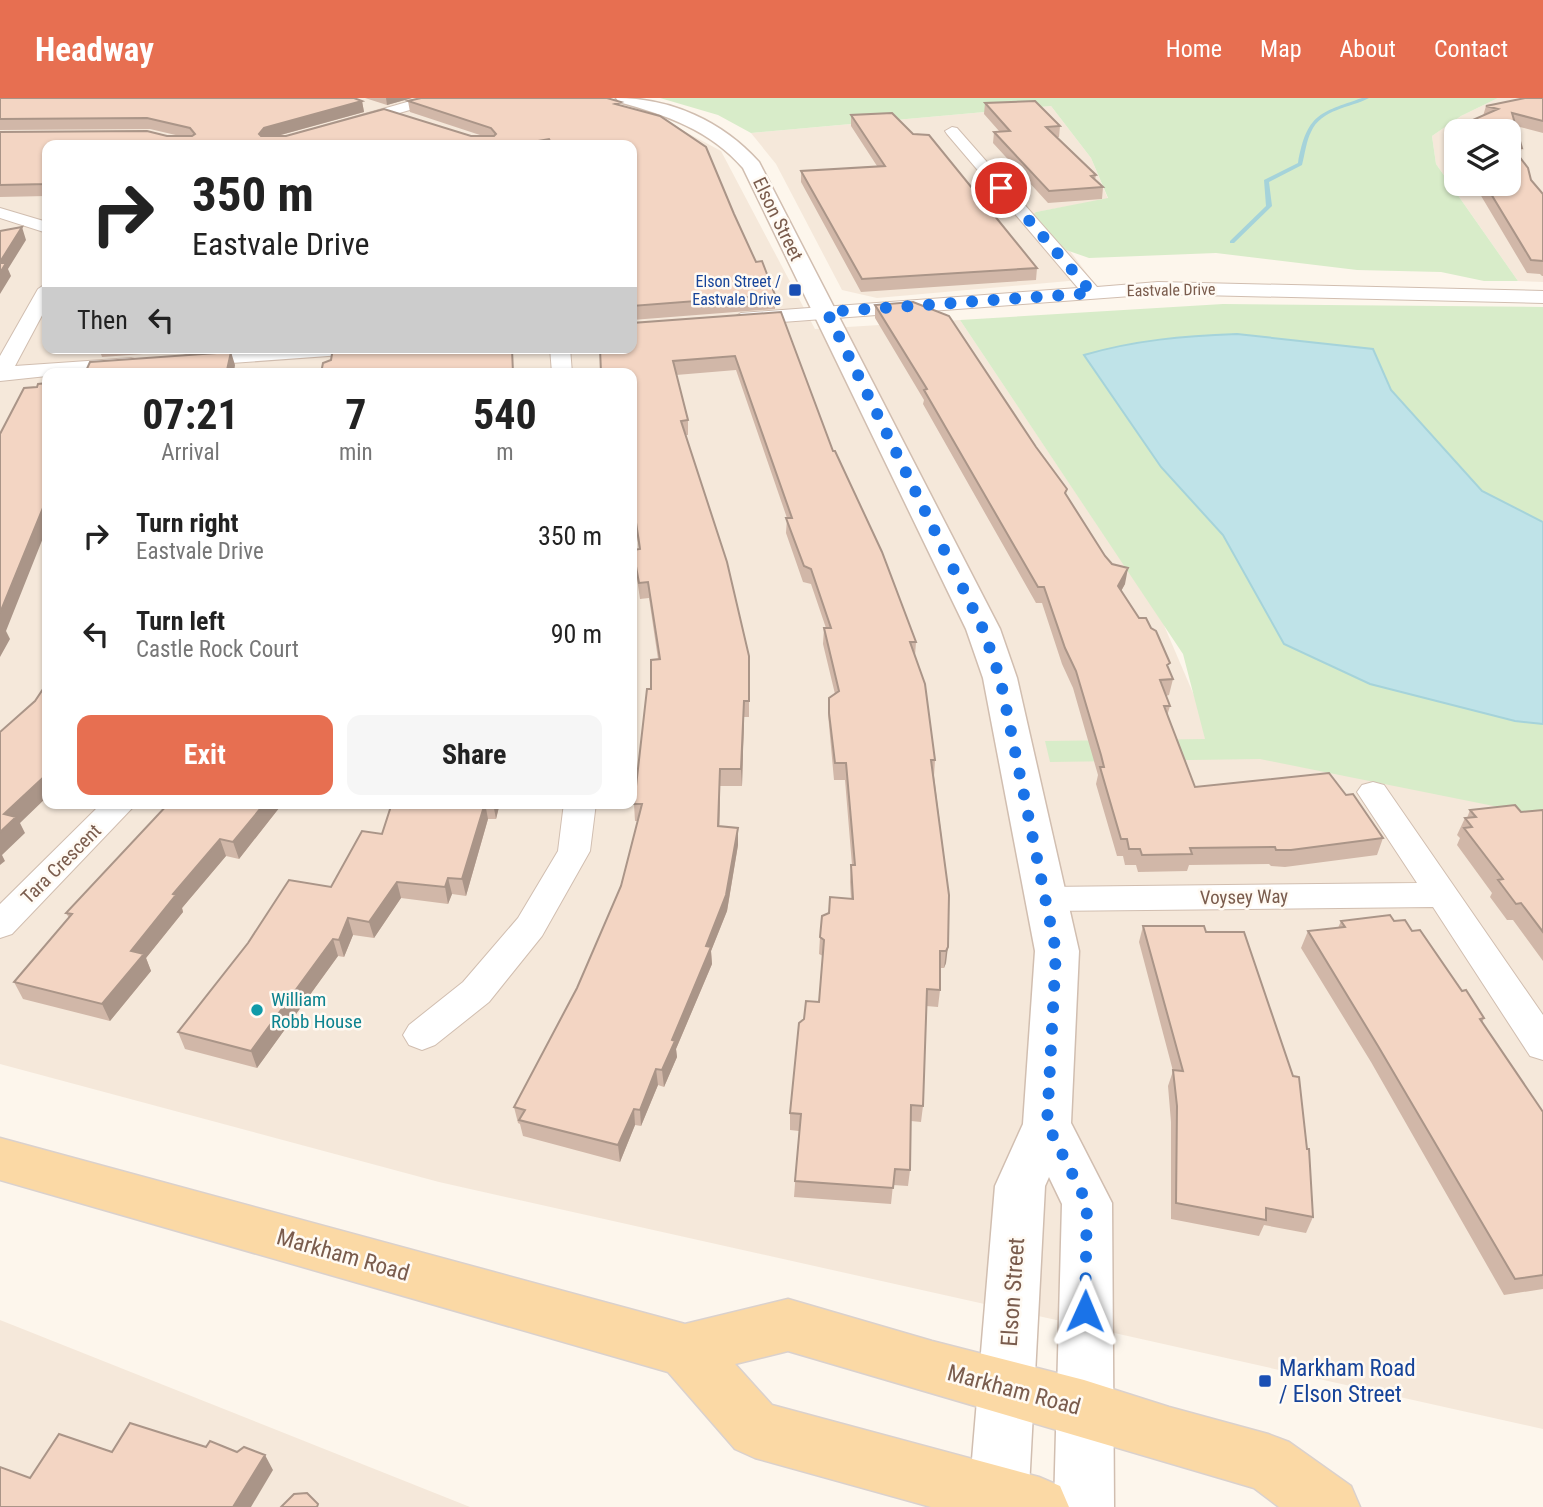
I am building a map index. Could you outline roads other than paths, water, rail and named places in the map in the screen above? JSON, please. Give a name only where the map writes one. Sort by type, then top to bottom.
[{"type":"main road","name":"Markham Road","points":[[0,1159],[685,1350],[788,1325],[1268,1463],[1330,1507]]},
{"type":"main road","points":[[685,1350],[755,1429],[1012,1504]]},
{"type":"street","points":[[290,140],[436,98]]},
{"type":"street","name":"Elson Street","points":[[625,98],[710,128],[730,141],[752,166],[983,629],[1000,678],[1056,951],[1047,1124],[1020,1186],[1008,1388],[1012,1504]]},
{"type":"street","points":[[361,104],[411,120]]},
{"type":"street","points":[[952,131],[1092,293]]},
{"type":"street","points":[[0,213],[42,226]]},
{"type":"street","name":"Eastvale Drive","points":[[715,321],[1158,288],[1543,297]]},
{"type":"street","points":[[0,374],[42,298]]},
{"type":"street","points":[[175,361],[288,358],[315,354]]},
{"type":"street","points":[[81,368],[148,363]]},
{"type":"street","points":[[0,374],[42,371]]},
{"type":"street","points":[[1373,792],[1543,1045]]},
{"type":"street","name":"Tara Crescent","points":[[0,925],[115,809]]},
{"type":"street","points":[[422,1035],[476,992],[530,927],[574,851],[579,809]]},
{"type":"street","name":"Voysey Way","points":[[1046,899],[1442,895]]},
{"type":"street","name":"Elson Street","points":[[1047,1124],[1087,1203],[1084,1507]]},
{"type":"water","points":[[1237,334],[1373,349],[1391,390],[1482,491],[1543,522],[1543,724],[1515,721],[1370,684],[1284,644],[1223,535],[1161,467],[1084,355],[1160,340]]},
{"type":"waterway","points":[[1232,242],[1269,206],[1266,181],[1300,164],[1312,124],[1327,112],[1367,98]]},
{"type":"place","name":"Elson Street / Eastvale Drive","points":[[795,290]]},
{"type":"place","name":"William Robb House","points":[[257,1010]]},
{"type":"place","name":"Markham Road / Elson Street","points":[[1265,1381]]}]
